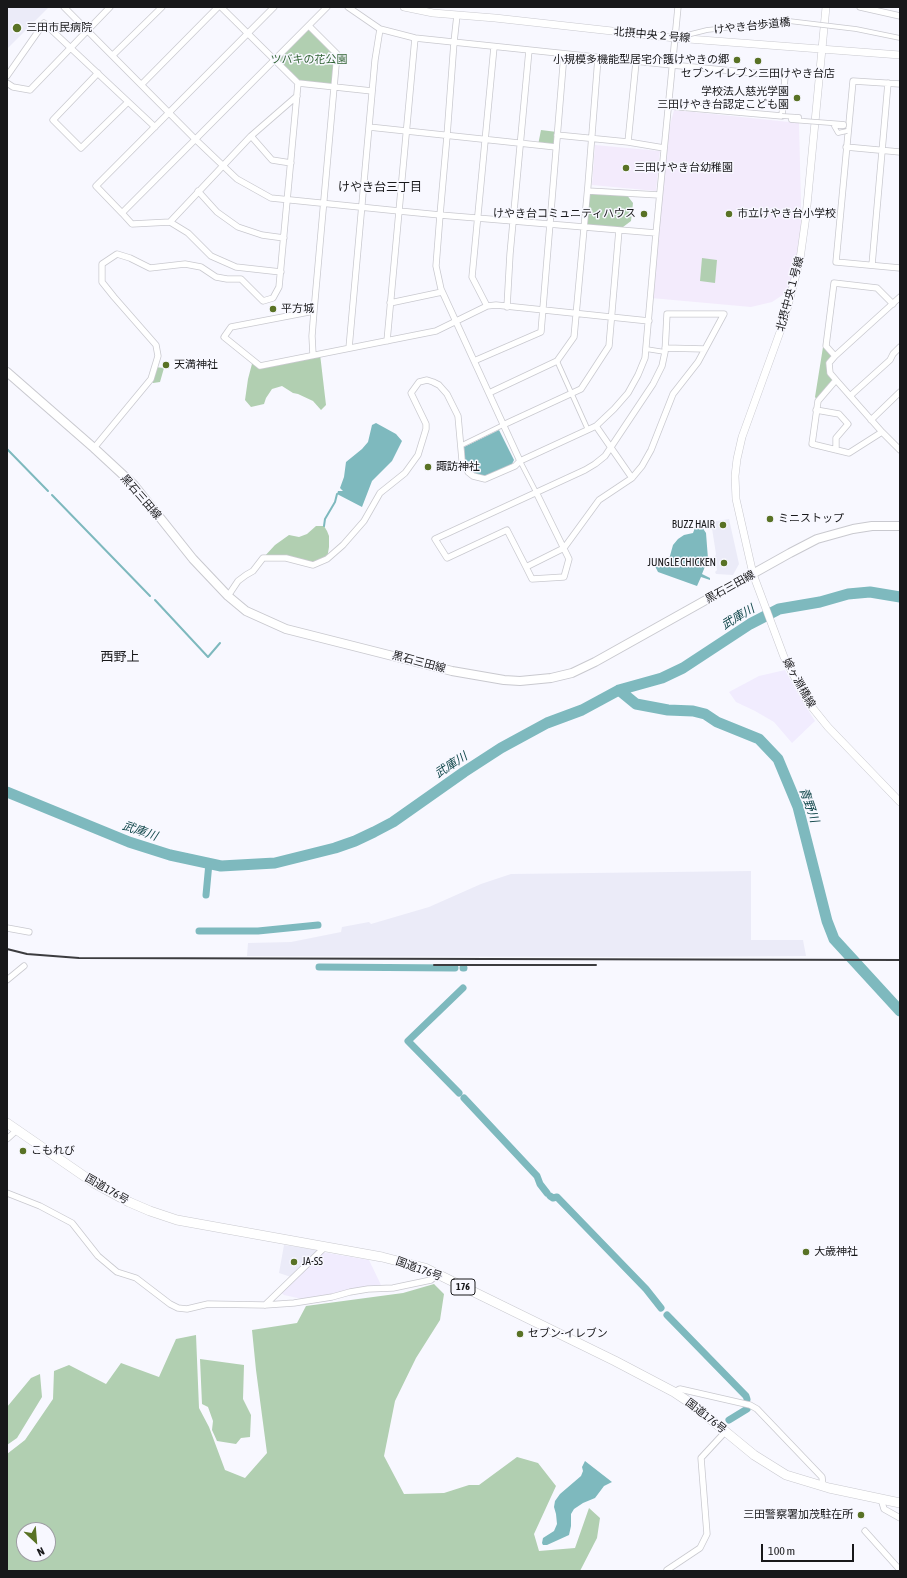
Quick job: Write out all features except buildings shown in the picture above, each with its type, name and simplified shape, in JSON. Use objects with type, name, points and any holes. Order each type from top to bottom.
[{"type":"highway","name":"国道176号","points":[[7,1123],[94,1184],[150,1211],[177,1220],[325,1246],[404,1262],[438,1274],[615,1361],[674,1392],[726,1430],[754,1455],[786,1474],[823,1486],[900,1503]]},
{"type":"main road","name":"黒石三田線","points":[[7,372],[134,485],[193,559],[228,596],[246,611],[286,629],[452,671],[504,680],[520,681],[550,678],[572,673],[595,662],[810,543],[834,533],[872,526],[900,526]]},
{"type":"street","points":[[64,7],[195,139],[237,179],[271,198],[362,208],[656,233]]},
{"type":"street","points":[[7,83],[13,87],[30,90],[110,7]]},
{"type":"street","points":[[113,55],[162,7]]},
{"type":"street","points":[[142,84],[219,7],[298,83],[372,91]]},
{"type":"street","points":[[274,7],[96,186],[132,224],[170,222],[188,233],[211,256],[236,267],[281,272]]},
{"type":"street","points":[[122,213],[327,7]]},
{"type":"street","points":[[348,7],[380,29],[415,38],[636,62],[785,76],[782,116]]},
{"type":"street","name":"北摂中央２号線","points":[[404,7],[433,13],[495,18],[675,38],[900,55]]},
{"type":"street","points":[[228,596],[238,581],[253,571],[263,558],[286,558],[313,565],[326,559],[343,545],[364,521],[380,493],[406,474],[418,455],[426,429],[426,424],[411,393],[419,382],[427,380],[433,382],[439,385],[447,394],[458,416],[462,445],[462,460],[465,467],[468,472],[478,478],[485,479],[514,466],[520,460],[596,426],[628,394],[643,364],[646,349],[659,195],[678,7]]},
{"type":"street","name":"北摂中央１号線","points":[[756,583],[736,499],[735,476],[737,459],[742,437],[784,321],[800,259],[806,216],[826,7]]},
{"type":"street","points":[[860,7],[900,16]]},
{"type":"street","points":[[893,15],[894,7]]},
{"type":"street","points":[[457,15],[436,266],[442,292],[520,460],[536,492],[564,548],[569,559],[564,577],[532,579],[507,530],[447,558],[435,539],[536,492],[595,464],[605,456],[654,384],[662,366],[665,350],[667,314],[724,314],[689,375],[673,394],[642,466],[632,478],[599,500],[564,548],[526,567]]},
{"type":"street","name":"けやき台歩道橋","points":[[675,38],[720,28],[789,21],[856,29],[900,38]]},
{"type":"street","points":[[7,76],[44,23],[155,127]]},
{"type":"street","points":[[309,26],[337,54],[314,311],[312,355]]},
{"type":"street","points":[[349,348],[374,60],[380,29]]},
{"type":"street","points":[[386,341],[415,38]]},
{"type":"street","points":[[487,306],[472,277],[494,47]]},
{"type":"street","points":[[507,306],[513,221],[529,50]]},
{"type":"street","points":[[474,361],[541,332],[564,54]]},
{"type":"street","points":[[489,393],[557,361],[574,337],[588,191],[598,58]]},
{"type":"street","points":[[628,142],[636,62]]},
{"type":"street","points":[[98,73],[53,120],[81,148],[128,102]]},
{"type":"street","points":[[900,84],[853,81],[847,131],[836,262],[900,268]]},
{"type":"street","points":[[94,448],[151,379],[158,356],[156,345],[102,282],[102,264],[117,254],[130,258],[150,268],[185,264],[201,267],[216,277],[227,280],[241,279],[263,301],[273,298],[280,287],[298,83]]},
{"type":"street","points":[[872,265],[888,83]]},
{"type":"street","points":[[170,222],[251,136],[297,96]]},
{"type":"street","points":[[668,106],[799,117],[799,119],[791,118],[791,120],[844,124],[844,126],[834,126],[838,133],[847,131]]},
{"type":"street","points":[[369,127],[556,147]]},
{"type":"street","points":[[557,135],[628,142],[664,148]]},
{"type":"street","points":[[251,136],[272,160],[291,163]]},
{"type":"street","points":[[846,147],[900,152]]},
{"type":"street","points":[[198,191],[217,212],[238,227],[262,235],[284,238]]},
{"type":"street","points":[[588,191],[659,195]]},
{"type":"street","points":[[462,445],[503,424],[581,389],[609,346],[619,230]]},
{"type":"street","points":[[835,356],[826,346],[834,283],[877,288],[893,304]]},
{"type":"street","points":[[390,303],[442,292]]},
{"type":"street","points":[[900,297],[829,363],[830,373],[871,420],[900,450]]},
{"type":"street","points":[[314,311],[231,327],[224,337],[260,366],[436,331],[487,306],[507,306],[649,321]]},
{"type":"street","points":[[850,396],[890,360],[893,354],[900,347]]},
{"type":"street","points":[[646,349],[705,349]]},
{"type":"street","points":[[557,361],[588,430]]},
{"type":"street","points":[[836,380],[818,401],[812,444],[849,453],[882,432]]},
{"type":"street","points":[[871,420],[900,392]]},
{"type":"street","points":[[816,410],[839,414],[848,424],[836,438],[836,450]]},
{"type":"street","points":[[596,426],[632,478]]},
{"type":"street","points":[[895,445],[900,441]]},
{"type":"street","name":"嫁ヶ淵橋線","points":[[756,583],[784,657],[807,702],[828,727],[900,802]]},
{"type":"street","points":[[7,928],[30,932]]},
{"type":"street","points":[[7,980],[24,966]]},
{"type":"street","points":[[7,1139],[17,1130]]},
{"type":"street","points":[[7,1193],[40,1206],[72,1223],[98,1256],[117,1272],[136,1278],[170,1304],[178,1308],[208,1304],[265,1305],[332,1297],[350,1292],[368,1289],[393,1288],[431,1280],[438,1274]]},
{"type":"street","points":[[265,1305],[325,1246]]},
{"type":"street","points":[[674,1392],[680,1389],[750,1405],[757,1409],[822,1477],[823,1486]]},
{"type":"street","points":[[667,1570],[700,1548],[707,1534],[702,1458],[726,1430]]},
{"type":"street","points":[[881,1499],[884,1509],[900,1518]]},
{"type":"street","points":[[865,1531],[900,1570]]},
{"type":"shaded area","name":"三田市民病院","points":[[7,7],[49,7],[7,49]]},
{"type":"shaded area","name":"市立けやき台小学校","points":[[674,110],[799,123],[802,246],[793,288],[772,302],[751,307],[651,298],[664,148]]},
{"type":"shaded area","name":"三田けやき台幼稚園","points":[[595,145],[660,151],[656,191],[592,185]]},
{"type":"shaded area","points":[[729,519],[739,564],[733,575],[716,574],[716,554],[711,522]]},
{"type":"shaded area","points":[[785,670],[815,721],[792,743],[774,722],[736,702],[729,692],[759,676]]},
{"type":"shaded area","points":[[751,871],[751,940],[803,940],[806,956],[247,956],[248,943],[291,942],[341,932],[342,927],[369,922],[371,924],[429,907],[481,884],[511,874]]},
{"type":"shaded area","name":"JA-SS","points":[[284,1245],[319,1250],[291,1277],[279,1273]]},
{"type":"shaded area","points":[[322,1252],[369,1260],[381,1285],[335,1295],[302,1299],[284,1295],[280,1292]]},
{"type":"green space","name":"ツバキの花公園","points":[[309,26],[337,54],[333,87],[298,83],[275,60]]},
{"type":"green space","points":[[541,130],[557,132],[557,143],[552,146],[538,145]]},
{"type":"green space","points":[[588,191],[626,194],[633,203],[631,221],[619,230],[584,227]]},
{"type":"green space","points":[[702,258],[717,260],[715,283],[700,281]]},
{"type":"green space","points":[[823,347],[825,347],[832,355],[828,362],[834,380],[817,400],[815,397]]},
{"type":"green space","points":[[320,354],[326,405],[321,410],[313,401],[293,393],[282,386],[272,389],[264,404],[251,407],[245,400],[253,360],[260,366]]},
{"type":"green space","points":[[155,367],[164,368],[160,382],[153,383],[151,379]]},
{"type":"green space","points":[[316,526],[324,526],[329,536],[327,559],[313,565],[286,558],[263,558],[275,545],[289,535],[299,537],[307,534]]},
{"type":"green space","points":[[434,1284],[444,1294],[440,1320],[416,1358],[395,1401],[384,1456],[404,1494],[444,1493],[469,1485],[479,1485],[517,1457],[538,1463],[556,1486],[534,1534],[539,1551],[575,1548],[589,1508],[600,1518],[597,1538],[580,1571],[7,1571],[7,1454],[25,1440],[53,1399],[54,1371],[69,1365],[106,1384],[121,1363],[159,1377],[176,1339],[196,1335],[199,1408],[209,1427],[225,1470],[245,1478],[267,1453],[252,1330],[297,1323],[306,1306],[403,1293]]},
{"type":"green space","points":[[200,1359],[244,1365],[243,1399],[251,1415],[250,1437],[241,1438],[236,1444],[217,1441],[212,1430],[213,1421],[208,1407],[202,1404]]},
{"type":"green space","points":[[40,1374],[42,1397],[17,1438],[7,1445],[7,1407],[31,1378]]},
{"type":"water","points":[[376,423],[396,434],[402,441],[392,461],[372,481],[362,507],[337,494],[338,491],[343,491],[340,488],[344,477],[346,462],[368,442],[372,425]]},
{"type":"water","points":[[499,430],[514,460],[512,464],[487,476],[478,475],[471,471],[465,461],[464,447]]},
{"type":"water","points":[[700,524],[706,533],[708,559],[702,574],[710,578],[710,580],[701,577],[697,586],[658,572],[655,566],[658,564],[668,563],[673,545],[678,539],[684,535],[693,533],[696,525]]},
{"type":"water","points":[[585,1461],[612,1482],[604,1486],[595,1498],[574,1509],[571,1514],[569,1535],[547,1545],[543,1545],[543,1538],[554,1531],[557,1524],[554,1507],[555,1501],[560,1494],[581,1476],[583,1471],[582,1467]]},
{"type":"waterway","points":[[7,449],[48,491]]},
{"type":"waterway","points":[[324,526],[325,519],[335,502],[337,494]]},
{"type":"waterway","points":[[52,495],[150,596]]},
{"type":"waterway","name":"武庫川","points":[[7,792],[129,842],[170,855],[221,866],[275,863],[335,848],[374,832],[393,822],[501,748],[547,723],[582,710],[619,690],[662,678],[683,668],[750,624],[779,609],[820,602],[848,594],[870,592],[900,597]]},
{"type":"waterway","points":[[155,600],[208,657],[220,643]]},
{"type":"waterway","name":"青野川","points":[[619,690],[636,704],[668,710],[693,711],[705,714],[717,722],[759,739],[778,759],[798,807],[827,921],[834,939],[900,1011]]},
{"type":"waterway","points":[[206,895],[209,863]]},
{"type":"waterway","points":[[199,931],[258,931],[318,925]]},
{"type":"waterway","points":[[319,967],[455,968]]},
{"type":"waterway","points":[[459,1093],[408,1041],[463,988]]},
{"type":"waterway","points":[[464,1098],[537,1176],[540,1184],[547,1193]]},
{"type":"waterway","points":[[550,1196],[553,1198],[557,1197],[646,1289],[661,1308]]},
{"type":"waterway","points":[[667,1315],[746,1396],[747,1399]]},
{"type":"waterway","points":[[729,1420],[747,1409]]},
{"type":"railway","points":[[7,949],[27,954],[79,958],[900,960]]},
{"type":"railway","points":[[434,965],[596,965]]},
{"type":"place","name":"三田市民病院","points":[[17,28]]},
{"type":"place","name":"小規模多機能型居宅介護けやきの郷","points":[[737,60]]},
{"type":"place","name":"セブンイレブン三田けやき台店","points":[[758,61]]},
{"type":"place","name":"学校法人慈光学園 三田けやき台認定こども園","points":[[797,98]]},
{"type":"place","name":"三田けやき台幼稚園","points":[[626,168]]},
{"type":"place","name":"けやき台コミュニティハウス","points":[[644,214]]},
{"type":"place","name":"市立けやき台小学校","points":[[729,214]]},
{"type":"place","name":"平方城","points":[[273,309]]},
{"type":"place","name":"天満神社","points":[[166,365]]},
{"type":"place","name":"諏訪神社","points":[[428,467]]},
{"type":"place","name":"ミニストップ","points":[[770,519]]},
{"type":"place","name":"BUZZ HAIR","points":[[723,525]]},
{"type":"place","name":"JUNGLE CHICKEN","points":[[724,563]]},
{"type":"place","name":"こもれび","points":[[23,1151]]},
{"type":"place","name":"大歳神社","points":[[806,1252]]},
{"type":"place","name":"JA-SS","points":[[294,1262]]},
{"type":"place","name":"セブン-イレブン","points":[[520,1334]]},
{"type":"place","name":"三田警察署加茂駐在所","points":[[861,1515]]},
{"type":"district","name":"けやき台三丁目","points":[[380,187]]},
{"type":"district","name":"西野上","points":[[120,657]]}]
